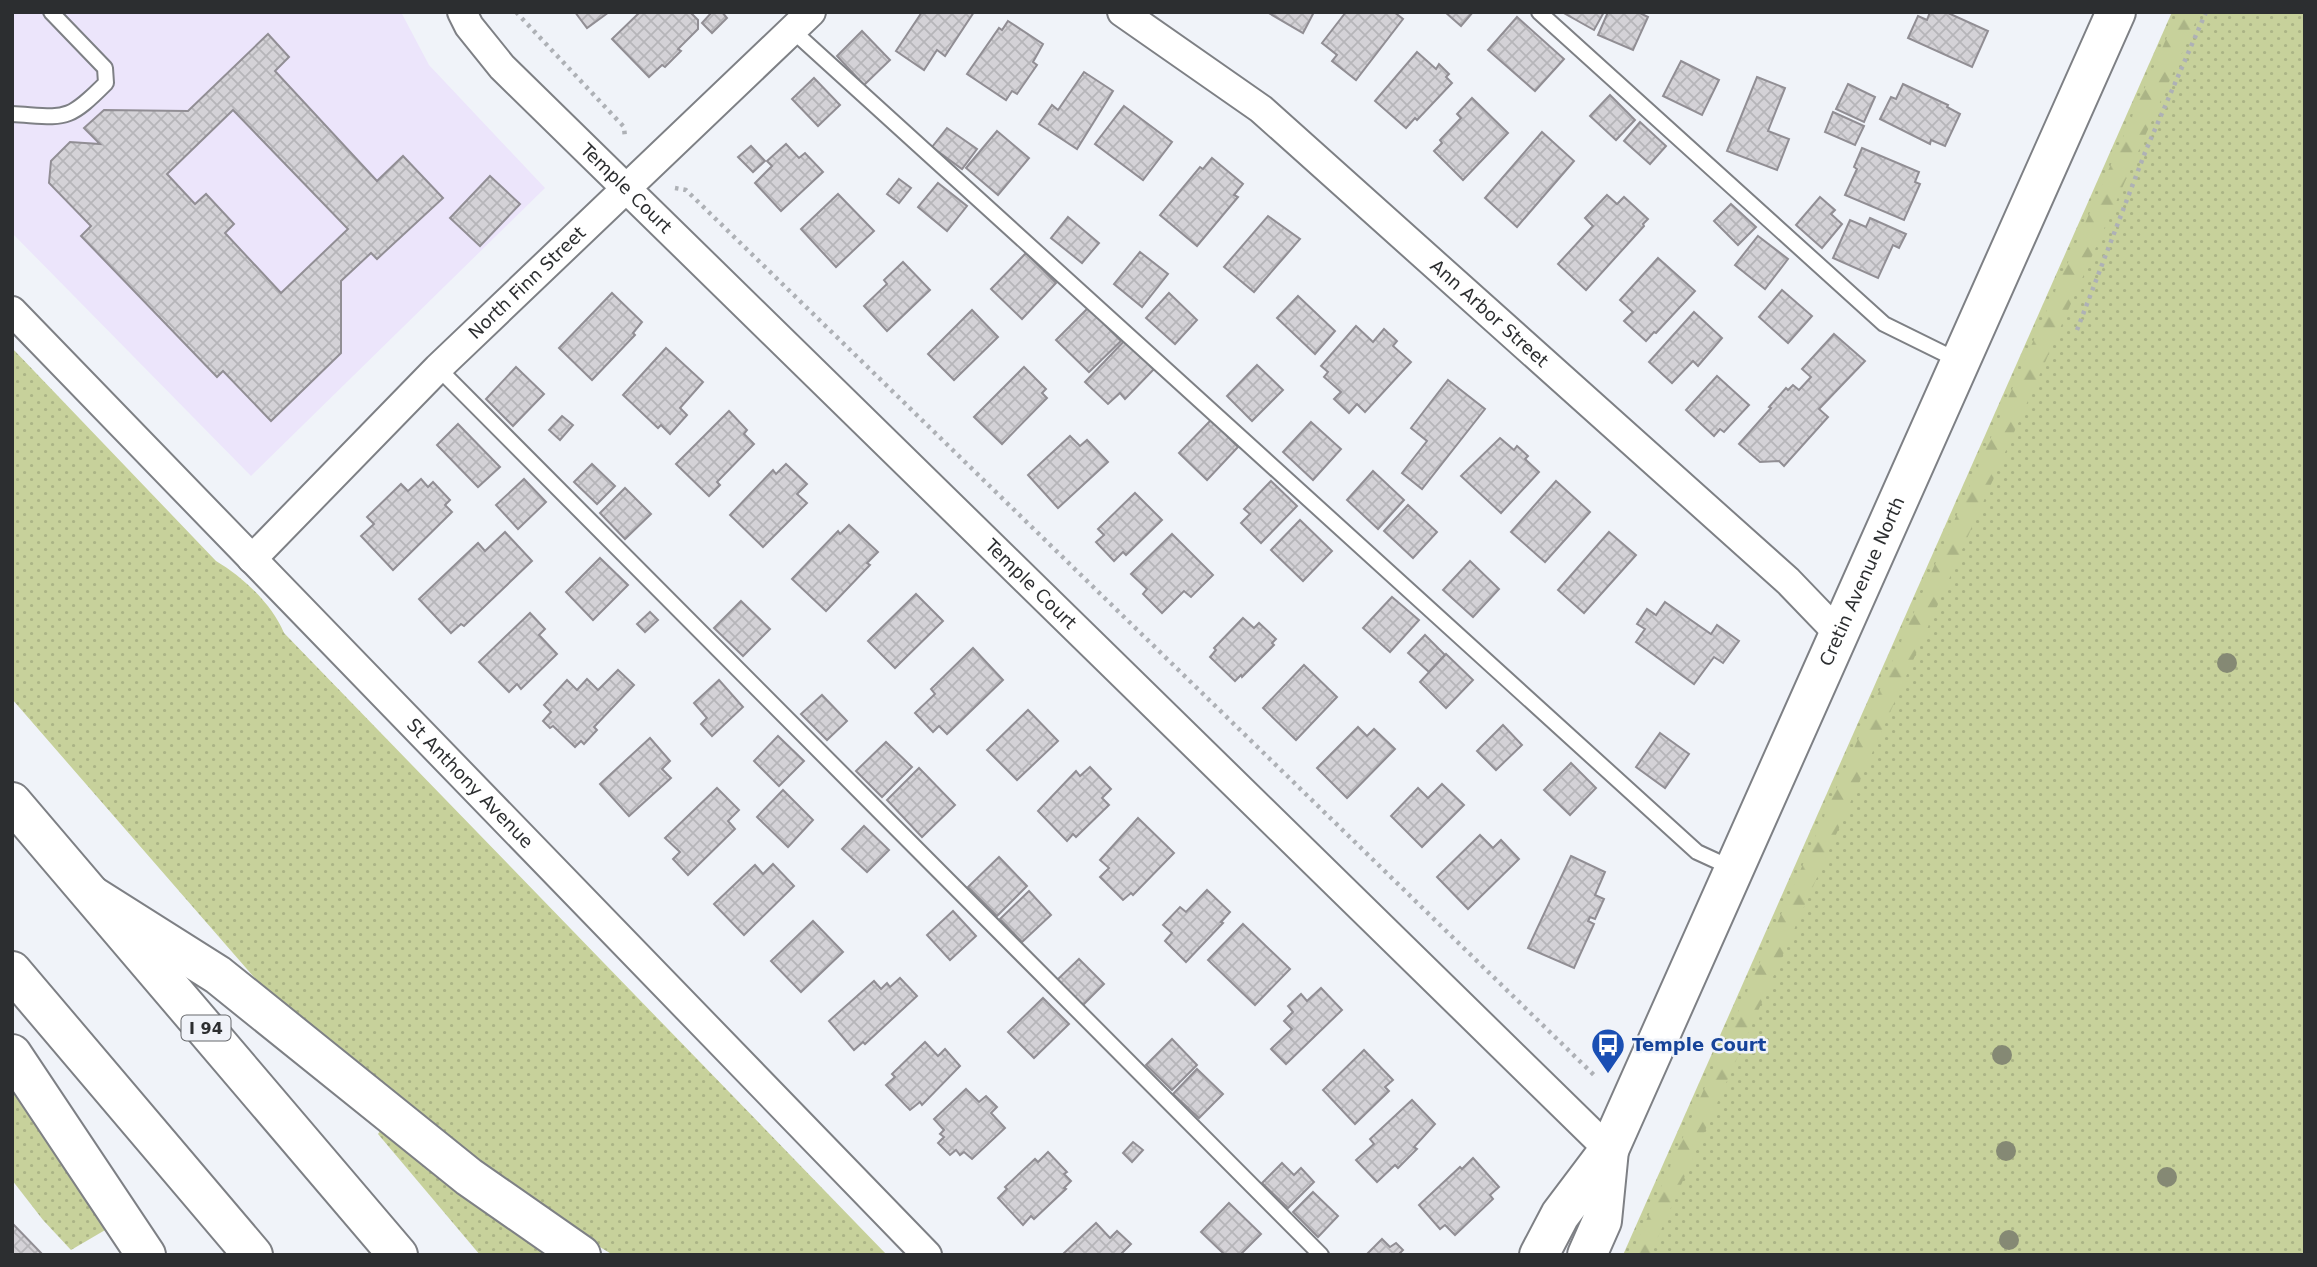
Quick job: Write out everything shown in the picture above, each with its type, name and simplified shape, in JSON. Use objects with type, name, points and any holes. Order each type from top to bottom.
[{"type":"main road","name":"Cretin Avenue North","points":[[1539,1255],[1560,1215],[1609,1150],[2116,12]]},
{"type":"main road","name":"I 94","points":[[12,802],[398,1255]]},
{"type":"main road","points":[[93,896],[218,975],[469,1177],[581,1255]]},
{"type":"main road","points":[[12,971],[253,1255]]},
{"type":"main road","points":[[12,1054],[146,1255]]},
{"type":"main road","name":"Cretin Avenue North","points":[[1587,1255],[1602,1221],[1609,1150]]},
{"type":"street","name":"Temple Court","points":[[462,12],[469,26],[502,67],[1609,1150]]},
{"type":"street","name":"Ann Arbor Street","points":[[1122,12],[1261,108],[1788,581],[1840,635]]},
{"type":"street","name":"North Finn Street","points":[[251,559],[438,368],[802,21]]},
{"type":"street","name":"St Anthony Avenue","points":[[12,312],[927,1255]]},
{"type":"lane","points":[[12,114],[64,117],[80,109],[106,83],[105,68],[51,12]]},
{"type":"lane","points":[[1539,12],[1884,324],[1959,361]]},
{"type":"lane","points":[[802,21],[1697,852],[1735,870]]},
{"type":"lane","points":[[438,368],[1321,1255]]},
{"type":"path","points":[[516,12],[624,127],[625,138]]},
{"type":"path","points":[[2077,330],[2146,150],[2206,12]]},
{"type":"path","points":[[671,187],[686,190],[1596,1077]]},
{"type":"shaded area","points":[[12,12],[401,12],[429,65],[545,188],[251,476],[12,233]]},
{"type":"green space","points":[[2172,12],[2305,12],[2305,1255],[1623,1255]]},
{"type":"green space","points":[[2178,12],[2200,12],[1650,1255],[1631,1255]]},
{"type":"green space","points":[[12,348],[216,561],[256,592],[284,633],[887,1255],[613,1255],[530,1204],[304,1027],[259,983],[12,699]]},
{"type":"green space","points":[[12,1075],[112,1226],[71,1250],[12,1180]]},
{"type":"green space","points":[[383,1127],[551,1255],[480,1255],[378,1134]]},
{"type":"building","points":[[575,12],[609,12],[587,28]]},
{"type":"building","points":[[640,12],[690,12],[698,20],[698,29],[678,49],[681,51],[665,67],[662,65],[649,77],[612,39]]},
{"type":"building","points":[[712,12],[722,12],[727,18],[712,33],[702,23]]},
{"type":"building","points":[[922,12],[974,12],[945,56],[937,50],[924,70],[896,51]]},
{"type":"building","points":[[1267,12],[1314,12],[1303,33]]},
{"type":"building","points":[[1346,12],[1394,12],[1403,19],[1356,80],[1332,61],[1337,55],[1322,43]]},
{"type":"building","points":[[1445,12],[1473,12],[1461,26]]},
{"type":"building","points":[[1562,12],[1604,12],[1594,30]]},
{"type":"building","points":[[1608,12],[1638,12],[1648,17],[1633,50],[1598,35]]},
{"type":"building","points":[[1930,12],[1946,12],[1988,31],[1972,67],[1908,38],[1918,16],[1927,20]]},
{"type":"building","points":[[1517,17],[1564,59],[1535,91],[1488,50]]},
{"type":"building","points":[[1008,21],[1043,44],[1033,62],[1037,65],[1017,94],[1012,91],[1006,100],[967,74],[999,28],[1002,30]]},
{"type":"building","points":[[862,31],[890,60],[864,85],[837,56]]},
{"type":"building","points":[[268,34],[289,57],[275,71],[377,181],[403,156],[443,198],[377,259],[371,253],[341,281],[341,353],[271,421],[223,371],[217,377],[81,236],[91,226],[49,183],[51,161],[70,142],[100,144],[84,128],[104,110],[188,111]],"holes":[[[233,110],[348,229],[281,293],[225,233],[234,224],[206,194],[195,204],[167,174]]]},
{"type":"building","points":[[1417,52],[1436,69],[1439,64],[1449,74],[1446,77],[1452,83],[1406,128],[1375,101]]},
{"type":"building","points":[[1681,61],[1719,80],[1702,115],[1663,96]]},
{"type":"building","points":[[1084,72],[1113,91],[1077,149],[1039,124],[1052,105],[1058,110]]},
{"type":"building","points":[[1757,77],[1785,88],[1768,131],[1789,139],[1777,170],[1727,151]]},
{"type":"building","points":[[814,78],[840,105],[818,126],[792,99]]},
{"type":"building","points":[[1848,84],[1875,97],[1864,122],[1836,109]]},
{"type":"building","points":[[1903,84],[1948,105],[1947,107],[1960,114],[1945,146],[1931,140],[1930,144],[1880,119],[1891,97],[1896,99]]},
{"type":"building","points":[[1610,95],[1635,120],[1616,140],[1590,116]]},
{"type":"building","points":[[1472,98],[1508,133],[1463,180],[1434,151],[1442,143],[1440,140],[1461,118],[1457,114]]},
{"type":"building","points":[[1124,106],[1172,142],[1143,180],[1095,144]]},
{"type":"building","points":[[1833,112],[1864,126],[1855,145],[1825,132]]},
{"type":"building","points":[[1640,122],[1666,146],[1650,164],[1624,141]]},
{"type":"building","points":[[947,128],[977,149],[962,169],[932,147]]},
{"type":"building","points":[[997,131],[1029,158],[998,195],[966,168]]},
{"type":"building","points":[[1542,132],[1574,161],[1517,227],[1485,198]]},
{"type":"building","points":[[786,144],[799,158],[805,153],[823,172],[781,211],[755,183],[772,166],[767,161]]},
{"type":"building","points":[[751,146],[765,161],[753,172],[738,157]]},
{"type":"building","points":[[1862,148],[1919,172],[1915,182],[1920,184],[1904,220],[1845,195],[1857,169],[1854,167]]},
{"type":"building","points":[[1212,158],[1243,184],[1234,195],[1238,197],[1197,246],[1160,215],[1200,167],[1203,169]]},
{"type":"building","points":[[490,176],[520,204],[480,246],[450,218]]},
{"type":"building","points":[[899,179],[911,188],[899,203],[887,194]]},
{"type":"building","points":[[938,183],[967,206],[947,231],[918,207]]},
{"type":"building","points":[[838,194],[874,231],[836,267],[801,229]]},
{"type":"building","points":[[1607,195],[1617,204],[1624,197],[1648,219],[1586,290],[1558,264],[1593,226],[1585,218]]},
{"type":"building","points":[[1820,197],[1835,210],[1831,214],[1842,224],[1822,248],[1796,225]]},
{"type":"building","points":[[1731,204],[1756,227],[1738,245],[1714,221]]},
{"type":"building","points":[[1268,216],[1300,239],[1254,292],[1224,267]]},
{"type":"building","points":[[1068,217],[1099,243],[1082,263],[1051,238]]},
{"type":"building","points":[[1870,218],[1906,234],[1899,248],[1893,245],[1878,278],[1833,258],[1850,220],[1866,227]]},
{"type":"building","points":[[1758,236],[1788,259],[1765,289],[1735,265]]},
{"type":"building","points":[[1140,252],[1168,274],[1142,307],[1114,284]]},
{"type":"building","points":[[1026,253],[1056,283],[1022,319],[991,289]]},
{"type":"building","points":[[1658,258],[1695,291],[1646,341],[1624,321],[1633,312],[1620,300]]},
{"type":"building","points":[[903,262],[930,290],[887,331],[864,306],[887,284],[884,280]]},
{"type":"building","points":[[1782,290],[1812,316],[1788,343],[1759,317]]},
{"type":"building","points":[[612,293],[642,322],[633,333],[635,335],[592,380],[559,348]]},
{"type":"building","points":[[1169,293],[1197,320],[1175,344],[1146,318]]},
{"type":"building","points":[[1298,296],[1335,331],[1315,354],[1277,318]]},
{"type":"building","points":[[1088,308],[1121,341],[1089,372],[1056,340]]},
{"type":"building","points":[[972,310],[998,337],[954,380],[928,354]]},
{"type":"building","points":[[1694,312],[1722,338],[1698,366],[1693,361],[1672,383],[1649,362]]},
{"type":"building","points":[[1356,326],[1373,342],[1384,329],[1397,341],[1393,346],[1411,362],[1365,412],[1357,404],[1349,413],[1334,399],[1341,392],[1324,377],[1328,372],[1321,366]]},
{"type":"building","points":[[1834,334],[1865,361],[1819,409],[1828,417],[1784,466],[1779,461],[1760,462],[1739,444],[1786,388],[1788,390],[1793,385],[1799,390],[1811,377],[1802,369]]},
{"type":"building","points":[[1126,339],[1155,368],[1125,399],[1120,393],[1108,404],[1085,382]]},
{"type":"building","points":[[666,348],[703,382],[680,408],[687,415],[670,434],[661,425],[658,428],[623,395]]},
{"type":"building","points":[[1257,365],[1283,390],[1252,421],[1227,396]]},
{"type":"building","points":[[516,367],[544,394],[513,426],[486,399]]},
{"type":"building","points":[[1024,367],[1046,389],[1042,393],[1047,398],[1002,444],[974,417]]},
{"type":"building","points":[[1717,376],[1749,405],[1724,432],[1720,429],[1714,436],[1686,410]]},
{"type":"building","points":[[1448,380],[1485,409],[1422,489],[1402,473],[1427,441],[1411,428]]},
{"type":"building","points":[[729,411],[747,430],[744,434],[754,444],[717,482],[720,485],[709,496],[676,464]]},
{"type":"building","points":[[562,416],[573,425],[560,440],[549,430]]},
{"type":"building","points":[[1211,420],[1238,447],[1207,480],[1179,453]]},
{"type":"building","points":[[1311,422],[1341,449],[1313,480],[1283,452]]},
{"type":"building","points":[[458,424],[500,467],[478,487],[437,445]]},
{"type":"building","points":[[1070,436],[1080,446],[1087,440],[1108,462],[1058,508],[1028,475]]},
{"type":"building","points":[[1500,438],[1514,450],[1517,446],[1528,456],[1525,459],[1539,472],[1501,513],[1461,476]]},
{"type":"building","points":[[592,464],[615,486],[597,504],[574,482]]},
{"type":"building","points":[[786,464],[807,484],[797,494],[807,503],[763,547],[730,515],[773,470],[776,474]]},
{"type":"building","points":[[1373,471],[1404,500],[1378,529],[1347,500]]},
{"type":"building","points":[[421,479],[428,487],[433,482],[450,500],[445,505],[452,512],[393,570],[361,536],[374,524],[367,517],[401,484],[408,491]]},
{"type":"building","points":[[524,479],[546,502],[518,529],[496,505]]},
{"type":"building","points":[[1271,481],[1297,506],[1261,543],[1241,523],[1250,514],[1244,509]]},
{"type":"building","points":[[1556,481],[1590,512],[1545,562],[1511,532]]},
{"type":"building","points":[[625,488],[651,514],[625,539],[600,513]]},
{"type":"building","points":[[1135,493],[1162,520],[1126,555],[1123,552],[1114,561],[1096,542],[1104,535],[1098,529]]},
{"type":"building","points":[[1408,505],[1437,532],[1413,558],[1384,531]]},
{"type":"building","points":[[1300,520],[1332,551],[1303,581],[1271,550]]},
{"type":"building","points":[[849,525],[878,552],[867,563],[870,565],[826,611],[792,579],[838,531],[840,534]]},
{"type":"building","points":[[505,532],[532,561],[464,626],[461,624],[451,633],[419,599],[478,543],[485,551]]},
{"type":"building","points":[[1609,532],[1636,555],[1584,613],[1558,590]]},
{"type":"building","points":[[1172,534],[1213,575],[1191,597],[1184,591],[1162,613],[1143,594],[1147,589],[1131,574]]},
{"type":"building","points":[[600,558],[628,585],[593,620],[566,592]]},
{"type":"building","points":[[1470,561],[1499,589],[1473,617],[1443,590]]},
{"type":"building","points":[[916,594],[943,621],[895,668],[868,641]]},
{"type":"building","points":[[1392,597],[1419,620],[1390,652],[1363,628]]},
{"type":"building","points":[[741,601],[770,629],[743,656],[714,628]]},
{"type":"building","points":[[1665,602],[1711,634],[1717,625],[1739,641],[1723,663],[1714,657],[1694,684],[1636,642],[1645,629],[1637,624],[1647,609],[1656,615]]},
{"type":"building","points":[[650,612],[658,620],[645,632],[637,624]]},
{"type":"building","points":[[530,613],[545,629],[539,635],[557,654],[521,689],[517,684],[509,692],[479,662]]},
{"type":"building","points":[[1243,618],[1254,628],[1259,623],[1276,639],[1272,643],[1274,645],[1235,681],[1210,657],[1216,650],[1214,648]]},
{"type":"building","points":[[1425,635],[1445,655],[1429,672],[1408,653]]},
{"type":"building","points":[[973,648],[1003,680],[947,734],[939,726],[933,732],[915,713],[935,694],[931,689]]},
{"type":"building","points":[[1446,654],[1473,680],[1446,708],[1420,682]]},
{"type":"building","points":[[1304,665],[1337,697],[1296,740],[1263,708]]},
{"type":"building","points":[[618,670],[634,685],[594,727],[597,730],[584,744],[581,741],[575,747],[553,726],[550,728],[543,721],[551,712],[544,705],[567,680],[577,690],[587,679],[598,690]]},
{"type":"building","points":[[719,680],[743,707],[712,736],[701,724],[707,718],[694,703]]},
{"type":"building","points":[[822,695],[847,721],[827,740],[801,714]]},
{"type":"building","points":[[1028,710],[1058,741],[1017,780],[987,750]]},
{"type":"building","points":[[1503,725],[1522,745],[1496,770],[1477,751]]},
{"type":"building","points":[[1358,727],[1367,736],[1374,729],[1395,749],[1347,798],[1317,768]]},
{"type":"building","points":[[1660,733],[1689,754],[1665,788],[1636,767]]},
{"type":"building","points":[[778,736],[804,761],[779,786],[754,761]]},
{"type":"building","points":[[650,738],[670,761],[662,769],[671,778],[629,816],[600,784]]},
{"type":"building","points":[[886,742],[912,767],[882,797],[856,771]]},
{"type":"building","points":[[1571,763],[1596,788],[1570,815],[1544,790]]},
{"type":"building","points":[[1090,767],[1111,789],[1102,798],[1109,805],[1076,837],[1073,834],[1067,841],[1038,811],[1076,771],[1080,776]]},
{"type":"building","points":[[919,768],[955,805],[922,837],[887,800]]},
{"type":"building","points":[[1442,784],[1464,805],[1422,847],[1391,816],[1418,788],[1428,798]]},
{"type":"building","points":[[717,788],[739,810],[728,821],[735,829],[688,875],[673,859],[680,852],[665,838]]},
{"type":"building","points":[[783,790],[813,820],[788,847],[757,817]]},
{"type":"building","points":[[1138,818],[1174,853],[1133,895],[1131,893],[1123,900],[1100,877],[1109,868],[1100,860]]},
{"type":"building","points":[[864,826],[889,850],[867,872],[842,849]]},
{"type":"building","points":[[1480,835],[1493,848],[1501,840],[1519,859],[1468,909],[1437,877]]},
{"type":"building","points":[[1571,856],[1605,872],[1595,895],[1604,899],[1595,919],[1590,917],[1588,921],[1594,924],[1574,968],[1528,948]]},
{"type":"building","points":[[999,857],[1027,886],[997,916],[968,887]]},
{"type":"building","points":[[773,864],[794,886],[744,935],[714,904],[755,865],[763,874]]},
{"type":"building","points":[[1207,890],[1230,912],[1186,962],[1165,941],[1172,933],[1163,925],[1180,907],[1186,912]]},
{"type":"building","points":[[1029,891],[1051,915],[1022,942],[1000,919]]},
{"type":"building","points":[[953,911],[976,936],[950,960],[927,935]]},
{"type":"building","points":[[813,921],[843,952],[801,992],[771,961]]},
{"type":"building","points":[[1243,924],[1290,969],[1255,1005],[1208,960]]},
{"type":"building","points":[[1079,959],[1104,984],[1082,1006],[1057,980]]},
{"type":"building","points":[[900,978],[917,996],[865,1044],[863,1042],[854,1050],[829,1021],[874,981],[881,989],[887,983],[890,987]]},
{"type":"building","points":[[1321,988],[1342,1010],[1286,1064],[1271,1049],[1292,1029],[1284,1021],[1293,1012],[1288,1006],[1301,994],[1307,1001]]},
{"type":"building","points":[[1043,998],[1069,1024],[1034,1058],[1008,1032]]},
{"type":"building","points":[[1172,1039],[1197,1065],[1172,1090],[1146,1065]]},
{"type":"building","points":[[925,1042],[938,1056],[945,1049],[960,1066],[922,1105],[920,1102],[910,1110],[886,1085],[895,1077],[892,1074]]},
{"type":"building","points":[[1364,1050],[1393,1080],[1385,1087],[1389,1091],[1355,1124],[1323,1090]]},
{"type":"building","points":[[1197,1069],[1223,1094],[1199,1118],[1173,1094]]},
{"type":"building","points":[[966,1089],[979,1102],[986,1096],[997,1107],[991,1113],[1005,1128],[972,1159],[964,1152],[960,1155],[956,1150],[950,1155],[938,1143],[944,1137],[940,1134],[944,1130],[934,1119]]},
{"type":"building","points":[[1412,1100],[1435,1124],[1414,1147],[1417,1149],[1398,1168],[1395,1165],[1377,1182],[1356,1160],[1374,1144],[1370,1139]]},
{"type":"building","points":[[1133,1142],[1143,1150],[1132,1162],[1123,1153]]},
{"type":"building","points":[[1048,1152],[1067,1172],[1064,1174],[1071,1181],[1034,1219],[1031,1216],[1023,1225],[998,1198],[1007,1189],[1005,1187],[1035,1159],[1038,1162]]},
{"type":"building","points":[[1473,1158],[1499,1187],[1490,1195],[1493,1199],[1455,1235],[1445,1225],[1440,1229],[1419,1205]]},
{"type":"building","points":[[1282,1163],[1294,1175],[1301,1168],[1314,1182],[1288,1208],[1262,1183]]},
{"type":"building","points":[[1313,1192],[1338,1216],[1318,1237],[1293,1212]]},
{"type":"building","points":[[1229,1203],[1261,1234],[1240,1255],[1225,1255],[1201,1232]]},
{"type":"building","points":[[12,1223],[43,1255],[12,1255]]},
{"type":"building","points":[[1096,1223],[1110,1238],[1117,1231],[1131,1244],[1120,1255],[1062,1255]]},
{"type":"building","points":[[1382,1239],[1390,1247],[1396,1243],[1403,1250],[1398,1255],[1366,1255]]},
{"type":"place","name":"Temple Court","points":[[1608,1075]]}]
